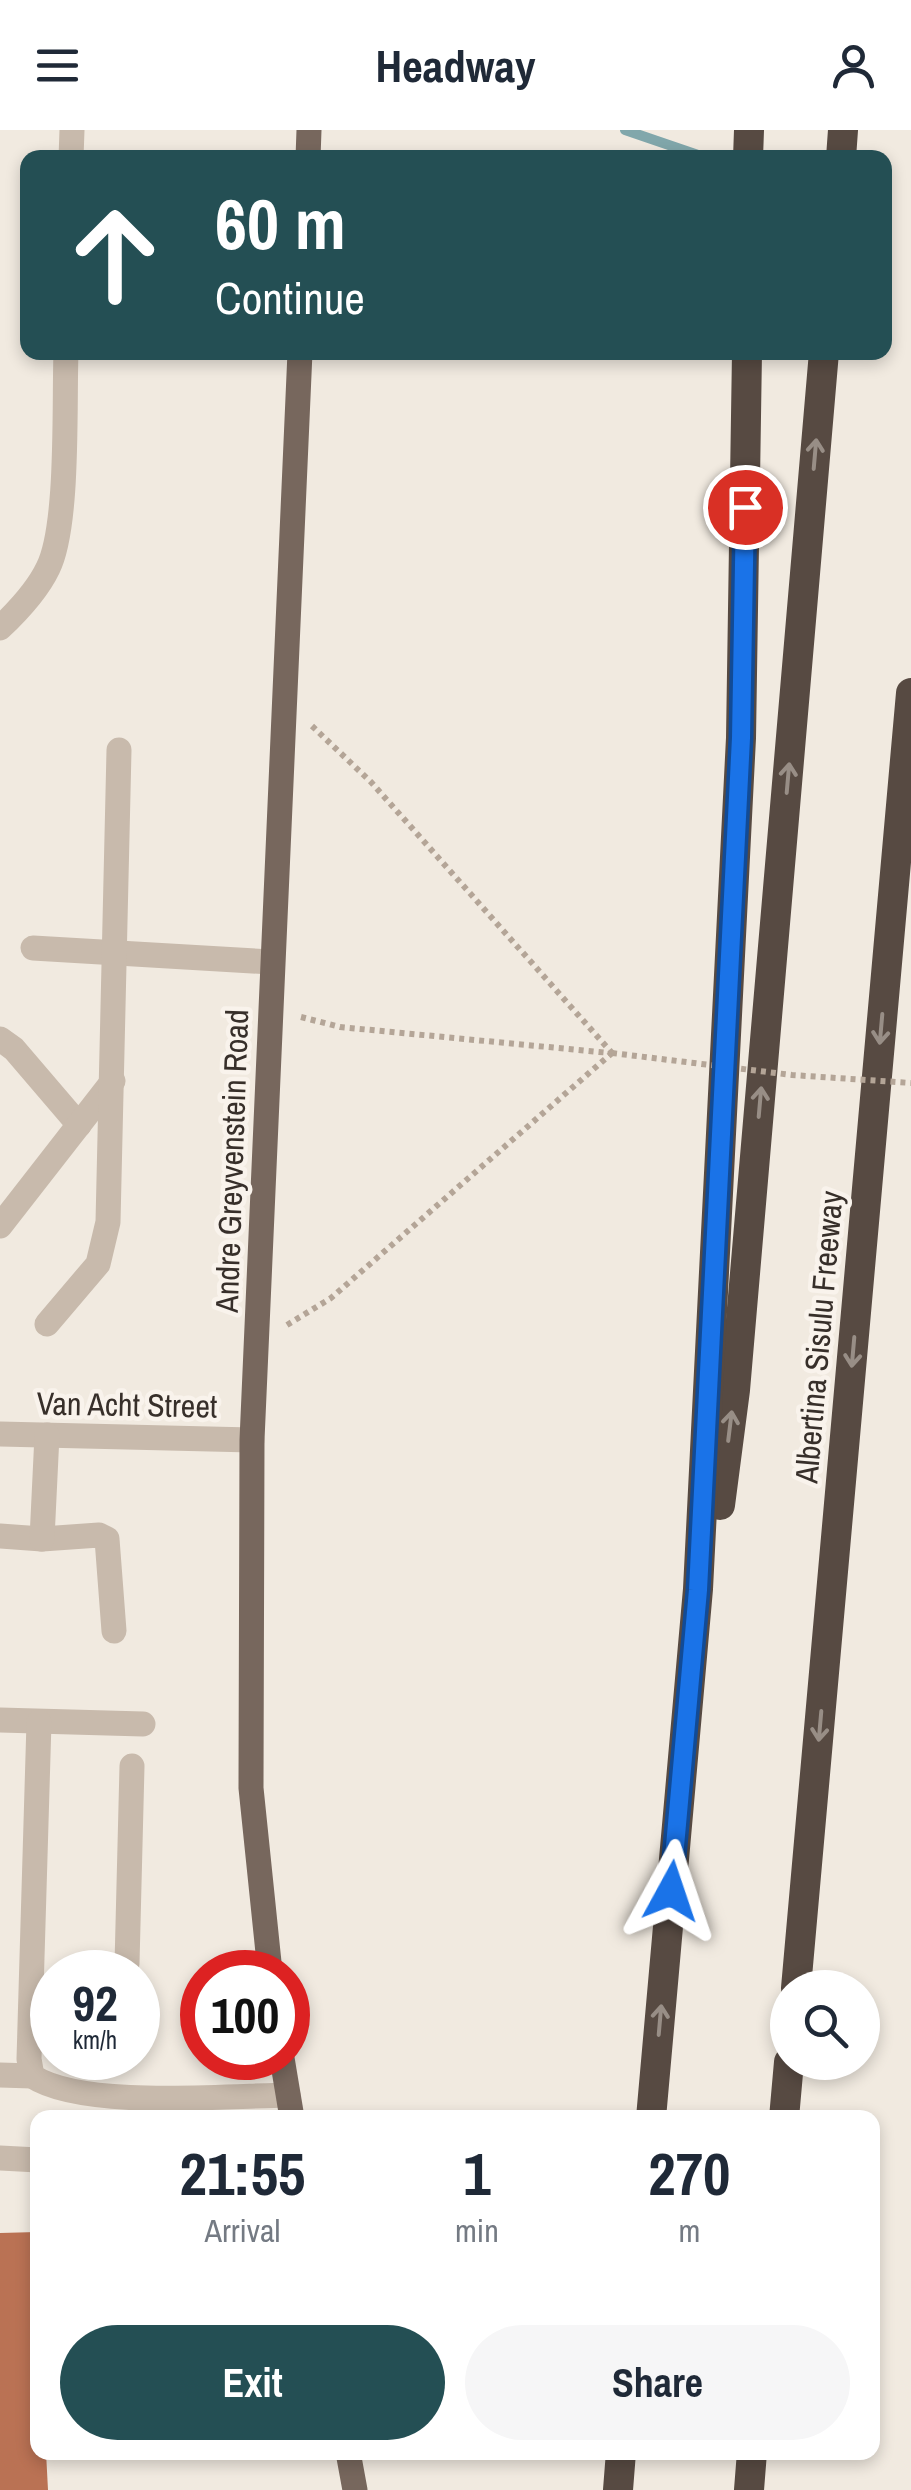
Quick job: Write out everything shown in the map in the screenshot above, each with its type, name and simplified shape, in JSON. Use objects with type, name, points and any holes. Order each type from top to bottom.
[{"type":"highway","points":[[652,2110],[698,1590],[741,738],[747,360]]},
{"type":"highway","points":[[698,1590],[718,1525],[735,1390],[823,360]]},
{"type":"highway","name":"Albertina Sisulu Freeway","points":[[798,1970],[911,692]]},
{"type":"highway","points":[[785,2110],[787,2080]]},
{"type":"highway","points":[[618,2490],[621,2460]]},
{"type":"highway","points":[[749,2490],[751,2460]]},
{"type":"main road","name":"Andre Greyvenstein Road","points":[[268,1950],[251,1788],[252,1440],[272,1009],[270,962],[300,360]]},
{"type":"main road","points":[[286,2080],[290,2106]]},
{"type":"main road","points":[[349,2460],[355,2490]]},
{"type":"street","points":[[0,628],[22,607],[50,566],[61,510],[66,360]]},
{"type":"street","points":[[47,1324],[98,1264],[108,1222],[119,750]]},
{"type":"street","points":[[33,948],[270,962]]},
{"type":"street","points":[[0,1039],[14,1049],[79,1125]]},
{"type":"street","points":[[0,1226],[113,1082]]},
{"type":"street","name":"Van Acht Street","points":[[0,1434],[252,1440]]},
{"type":"street","points":[[42,1538],[47,1435]]},
{"type":"street","points":[[0,1536],[99,1535],[107,1539],[114,1631]]},
{"type":"street","points":[[0,1720],[143,1724]]},
{"type":"street","points":[[32,1950],[39,1722]]},
{"type":"street","points":[[126,1950],[132,1766]]},
{"type":"street","points":[[0,2075],[30,2076]]},
{"type":"street","points":[[38,2080],[48,2087],[133,2097],[290,2106]]},
{"type":"street","points":[[0,2158],[30,2160]]},
{"type":"path","points":[[284,699],[371,782],[612,1053]]},
{"type":"path","points":[[272,1009],[340,1027],[911,1084]]},
{"type":"path","points":[[258,1342],[331,1298],[612,1053]]},
{"type":"building","points":[[30,2232],[30,2460],[46,2460],[48,2490],[0,2490],[0,2233]]},
{"type":"waterway","points":[[625,130],[683,150]]},
{"type":"route","points":[[671,1891],[698,1590],[741,738],[745,507]]}]
